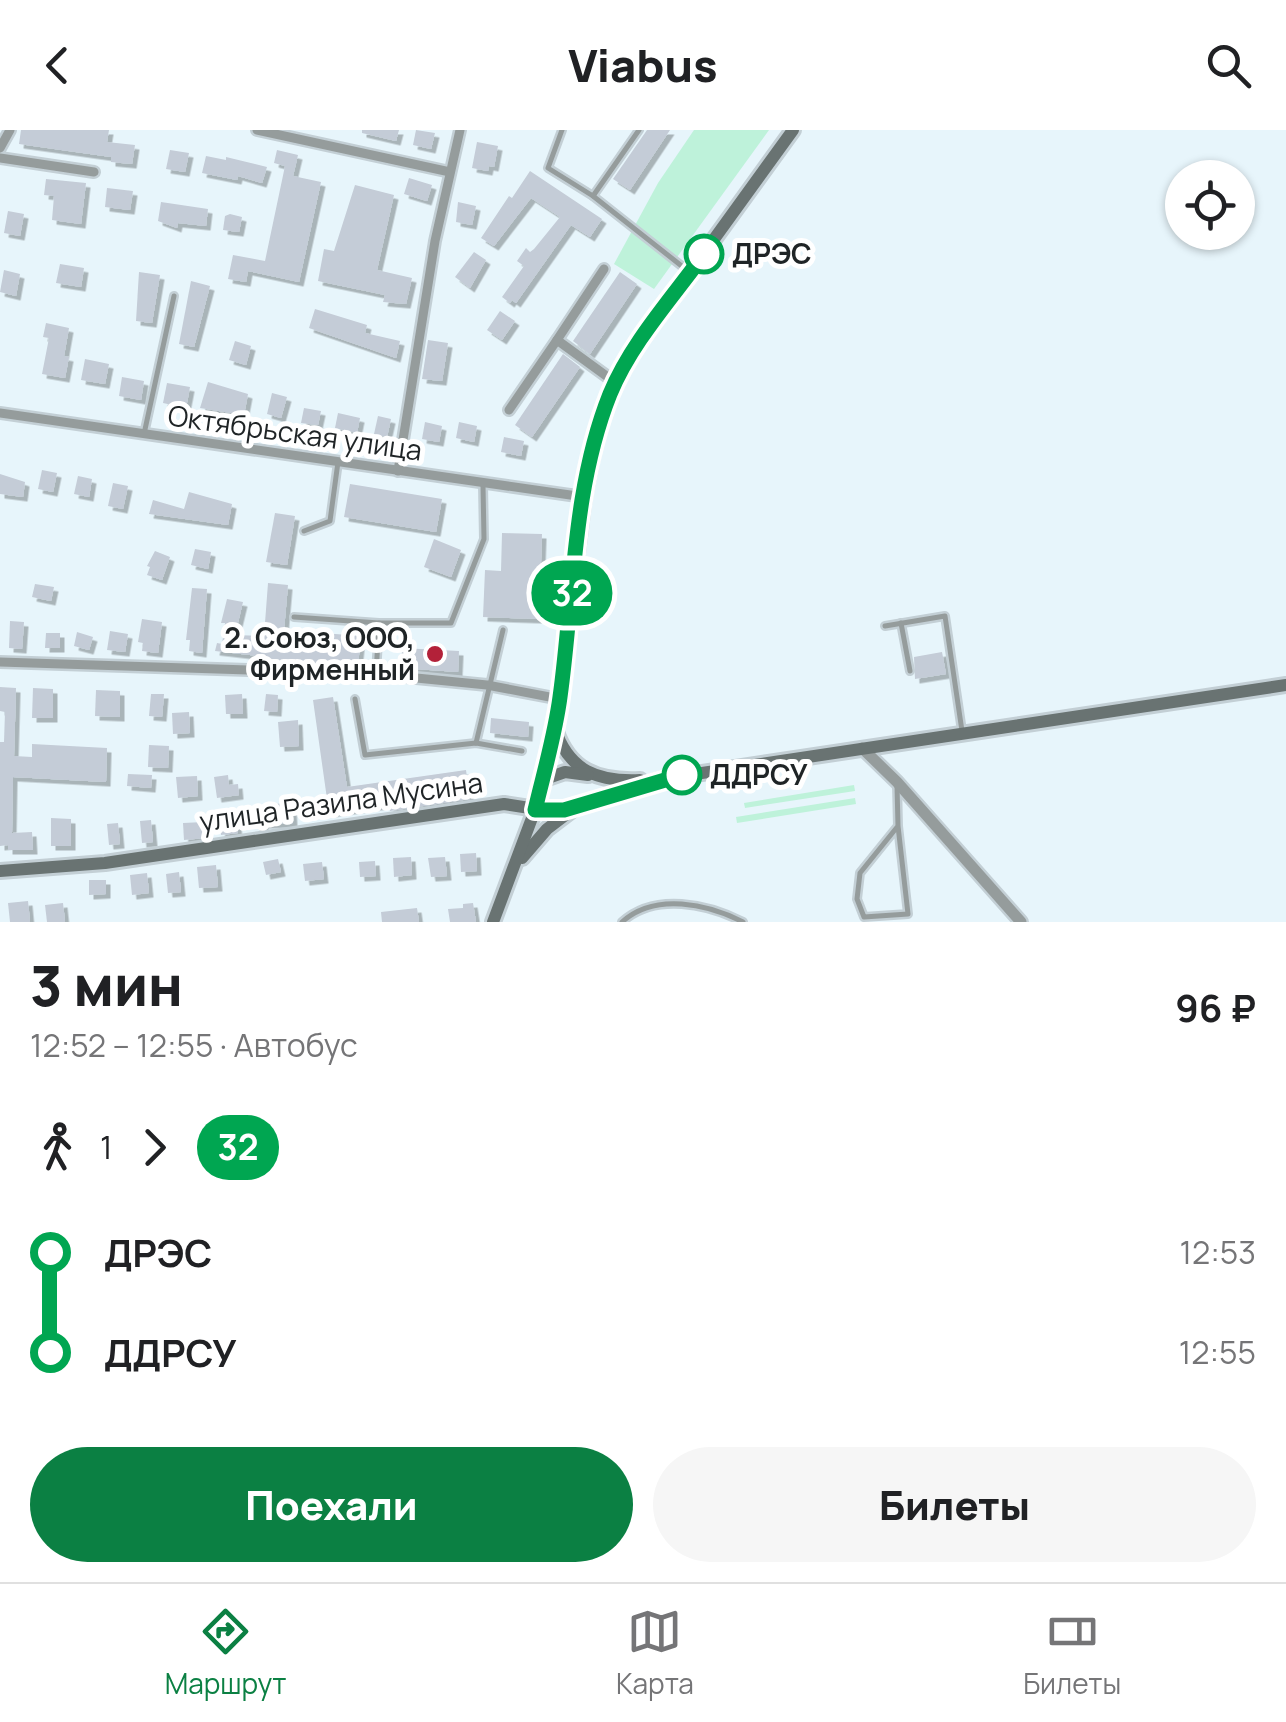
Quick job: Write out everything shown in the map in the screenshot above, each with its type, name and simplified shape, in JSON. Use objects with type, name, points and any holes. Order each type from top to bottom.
[{"type":"main road","points":[[493,922],[535,810],[554,729],[584,497],[596,437],[616,383],[636,347],[793,130]]},
{"type":"main road","name":"улица Разила Мусина","points":[[0,870],[105,863],[504,804],[549,812],[662,779],[1286,685]]},
{"type":"main road","points":[[554,729],[568,758],[590,776]]},
{"type":"main road","points":[[542,780],[566,772],[620,781],[662,779]]},
{"type":"main road","points":[[514,868],[547,829],[578,806]]},
{"type":"street","points":[[0,148],[10,130]]},
{"type":"street","points":[[257,130],[450,172]]},
{"type":"street","points":[[398,471],[435,241],[460,130]]},
{"type":"street","points":[[0,158],[94,172]]},
{"type":"street","points":[[508,410],[604,269]]},
{"type":"street","points":[[557,340],[616,383]]},
{"type":"street","name":"Октябрьская улица","points":[[0,413],[584,497]]},
{"type":"street","points":[[0,662],[376,674],[487,685],[560,699]]},
{"type":"street","points":[[862,748],[1021,922]]},
{"type":"lane","points":[[562,130],[548,168],[593,196],[690,273]]},
{"type":"lane","points":[[593,196],[639,130]]},
{"type":"lane","points":[[144,434],[174,296]]},
{"type":"lane","points":[[304,531],[330,521],[338,462]]},
{"type":"lane","points":[[294,616],[379,623],[450,623],[484,539],[482,483]]},
{"type":"lane","points":[[885,626],[945,616],[962,731]]},
{"type":"lane","points":[[376,674],[379,623]]},
{"type":"lane","points":[[902,624],[910,670]]},
{"type":"lane","points":[[476,742],[503,630]]},
{"type":"lane","points":[[355,699],[365,755],[476,742],[522,750]]},
{"type":"lane","points":[[897,782],[898,826],[910,922]]},
{"type":"lane","points":[[898,826],[860,874],[856,898],[864,917],[908,914]]},
{"type":"lane","points":[[622,922],[637,912],[692,902],[743,922]]},
{"type":"green space","points":[[694,130],[769,130],[654,289],[614,264],[658,183]]},
{"type":"green space","points":[[854,785],[855,791],[745,808],[744,803]]},
{"type":"green space","points":[[855,798],[856,804],[737,823],[736,817]]},
{"type":"building","points":[[21,130],[109,130],[107,142],[135,145],[132,164],[111,162],[111,157],[19,144]]},
{"type":"building","points":[[362,130],[399,130],[396,141]]},
{"type":"building","points":[[416,130],[435,133],[431,149],[413,145]]},
{"type":"building","points":[[647,130],[670,130],[630,190],[613,179]]},
{"type":"building","points":[[477,142],[498,146],[494,167],[489,166],[488,171],[472,168]]},
{"type":"building","points":[[170,150],[189,153],[185,172],[166,169]]},
{"type":"building","points":[[277,150],[298,155],[293,176],[321,182],[299,282],[248,271],[246,282],[228,279],[233,255],[265,261],[285,166],[274,163]]},
{"type":"building","points":[[206,156],[267,167],[262,183],[202,173]]},
{"type":"building","points":[[530,171],[602,219],[590,237],[571,225],[516,303],[510,303],[502,297],[524,266],[517,261],[526,248],[530,252],[534,249],[560,217],[531,198],[494,246],[481,238]]},
{"type":"building","points":[[409,178],[432,185],[427,201],[404,194]]},
{"type":"building","points":[[46,179],[86,183],[81,224],[52,220],[54,196],[44,195]]},
{"type":"building","points":[[355,185],[394,195],[377,270],[412,278],[406,304],[383,302],[385,295],[318,281],[324,249],[334,251]]},
{"type":"building","points":[[107,188],[133,191],[130,210],[105,207]]},
{"type":"building","points":[[161,202],[208,209],[206,226],[178,223],[177,228],[158,221]]},
{"type":"building","points":[[458,202],[476,206],[472,225],[456,222]]},
{"type":"building","points":[[8,211],[24,214],[20,236],[4,233]]},
{"type":"building","points":[[225,216],[242,217],[239,232],[223,230]]},
{"type":"building","points":[[474,252],[486,260],[470,288],[455,277]]},
{"type":"building","points":[[60,264],[84,268],[81,287],[56,283]]},
{"type":"building","points":[[4,270],[20,274],[16,296],[0,292]]},
{"type":"building","points":[[139,272],[160,275],[152,323],[136,321]]},
{"type":"building","points":[[620,272],[637,284],[590,354],[573,341]]},
{"type":"building","points":[[191,281],[210,286],[194,347],[179,344]]},
{"type":"building","points":[[315,309],[367,325],[365,333],[400,341],[396,358],[309,328]]},
{"type":"building","points":[[500,311],[515,321],[502,340],[487,330]]},
{"type":"building","points":[[46,323],[69,328],[65,378],[42,374],[49,338],[43,337]]},
{"type":"building","points":[[428,340],[448,343],[442,381],[422,379]]},
{"type":"building","points":[[235,341],[251,346],[246,365],[229,360]]},
{"type":"building","points":[[563,354],[580,367],[532,437],[515,425]]},
{"type":"building","points":[[85,359],[109,364],[105,384],[81,380]]},
{"type":"building","points":[[122,377],[144,381],[141,400],[119,396]]},
{"type":"building","points":[[208,382],[248,394],[244,415],[200,408]]},
{"type":"building","points":[[167,383],[190,387],[186,408],[163,403]]},
{"type":"building","points":[[272,393],[287,397],[281,418],[267,414]]},
{"type":"building","points":[[304,408],[321,411],[318,425],[301,423]]},
{"type":"building","points":[[338,413],[360,418],[357,433],[335,428]]},
{"type":"building","points":[[378,416],[391,419],[387,437],[374,434]]},
{"type":"building","points":[[425,422],[442,426],[439,442],[422,439]]},
{"type":"building","points":[[459,422],[477,426],[474,442],[456,438]]},
{"type":"building","points":[[504,437],[524,441],[521,456],[501,452]]},
{"type":"building","points":[[42,470],[57,473],[53,492],[38,489]]},
{"type":"building","points":[[0,474],[25,482],[23,497],[0,494]]},
{"type":"building","points":[[78,476],[92,479],[89,497],[74,494]]},
{"type":"building","points":[[113,483],[128,486],[123,509],[108,506]]},
{"type":"building","points":[[350,484],[442,499],[436,532],[344,517]]},
{"type":"building","points":[[189,492],[232,504],[228,525],[149,514],[153,500],[184,509]]},
{"type":"building","points":[[275,513],[295,516],[287,565],[266,562]]},
{"type":"building","points":[[502,533],[542,534],[539,619],[483,617],[485,570],[501,571]]},
{"type":"building","points":[[434,539],[461,550],[451,577],[424,567]]},
{"type":"building","points":[[195,549],[211,552],[208,569],[191,565]]},
{"type":"building","points":[[155,551],[170,557],[162,580],[147,575]]},
{"type":"building","points":[[268,583],[288,585],[284,630],[361,636],[358,665],[267,661],[267,657],[215,651],[217,643],[222,644],[225,623],[221,623],[227,599],[243,602],[235,635],[264,636]]},
{"type":"building","points":[[35,584],[54,587],[51,601],[32,597]]},
{"type":"building","points":[[192,588],[207,589],[202,653],[189,651],[190,640],[186,640]]},
{"type":"building","points":[[142,619],[162,622],[158,653],[142,651],[143,643],[138,642]]},
{"type":"building","points":[[10,621],[24,622],[22,649],[9,648]]},
{"type":"building","points":[[110,631],[128,634],[125,652],[107,650]]},
{"type":"building","points":[[77,632],[93,637],[89,650],[74,646]]},
{"type":"building","points":[[46,633],[60,633],[60,648],[45,648]]},
{"type":"building","points":[[402,648],[459,651],[458,672],[401,668]]},
{"type":"building","points":[[942,652],[946,674],[915,679],[914,657]]},
{"type":"building","points":[[0,687],[16,688],[14,756],[32,757],[32,744],[107,748],[106,782],[13,777],[12,833],[32,832],[33,850],[8,850],[8,845],[0,846],[0,742],[4,742],[5,712],[0,711]]},
{"type":"building","points":[[33,688],[53,689],[53,718],[32,718]]},
{"type":"building","points":[[96,690],[120,691],[120,717],[95,716]]},
{"type":"building","points":[[151,694],[164,694],[162,717],[149,716]]},
{"type":"building","points":[[242,694],[243,714],[226,714],[225,695]]},
{"type":"building","points":[[266,694],[278,695],[277,712],[264,711]]},
{"type":"building","points":[[333,697],[347,787],[466,770],[470,799],[390,811],[389,804],[329,813],[313,700]]},
{"type":"building","points":[[189,712],[190,733],[173,734],[172,713]]},
{"type":"building","points":[[491,718],[529,722],[528,737],[490,733]]},
{"type":"building","points":[[298,720],[299,746],[280,747],[278,722]]},
{"type":"building","points":[[149,745],[169,746],[168,768],[148,767]]},
{"type":"building","points":[[128,774],[152,775],[151,788],[127,786]]},
{"type":"building","points":[[228,775],[229,785],[238,784],[239,795],[217,798],[214,777]]},
{"type":"building","points":[[197,776],[198,796],[178,798],[176,777]]},
{"type":"building","points":[[292,803],[293,823],[264,824],[264,828],[256,829],[254,812],[272,810],[272,804]]},
{"type":"building","points":[[236,816],[238,833],[221,835],[220,825],[227,825],[226,817]]},
{"type":"building","points":[[51,818],[71,819],[71,846],[51,846]]},
{"type":"building","points":[[151,820],[153,842],[142,843],[140,821]]},
{"type":"building","points":[[204,822],[205,838],[184,840],[183,823]]},
{"type":"building","points":[[118,823],[120,844],[109,845],[107,824]]},
{"type":"building","points":[[476,853],[477,871],[461,872],[460,854]]},
{"type":"building","points":[[411,857],[412,875],[394,877],[393,858]]},
{"type":"building","points":[[445,857],[447,876],[431,877],[428,858]]},
{"type":"building","points":[[278,859],[281,872],[266,875],[263,862]]},
{"type":"building","points":[[375,861],[376,876],[360,877],[359,862]]},
{"type":"building","points":[[322,862],[324,879],[305,881],[303,864]]},
{"type":"building","points":[[216,865],[218,887],[199,888],[197,867]]},
{"type":"building","points":[[179,872],[181,892],[168,893],[166,874]]},
{"type":"building","points":[[147,873],[149,893],[132,895],[130,875]]},
{"type":"building","points":[[89,880],[106,880],[106,894],[89,895]]},
{"type":"building","points":[[28,901],[30,922],[10,922],[8,903]]},
{"type":"building","points":[[63,903],[65,922],[47,922],[45,905]]},
{"type":"building","points":[[473,903],[476,922],[450,922],[448,909]]},
{"type":"building","points":[[417,908],[419,922],[382,922],[381,912]]},
{"type":"bus line","name":"32","points":[[682,775],[564,810],[535,810],[560,699],[584,497],[596,437],[611,392],[636,347],[704,254]]},
{"type":"place","name":"ДРЭС","points":[[704,254]]},
{"type":"place","name":"2. Союз, ООО, Фирменный","points":[[435,654]]},
{"type":"place","name":"ДДРСУ","points":[[682,775]]}]
